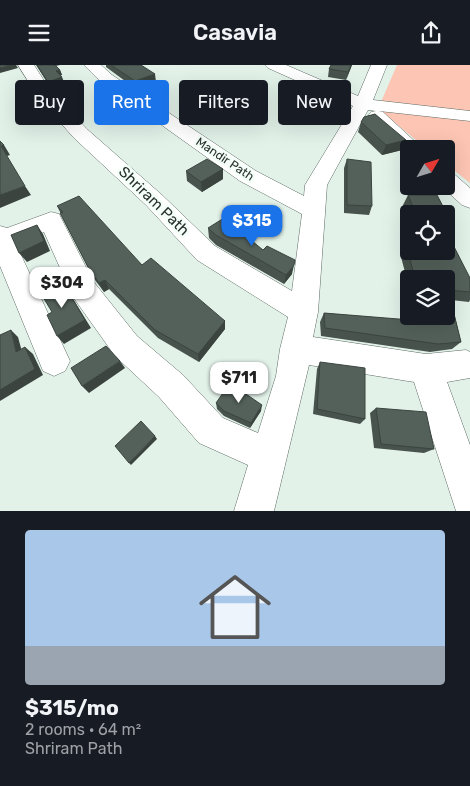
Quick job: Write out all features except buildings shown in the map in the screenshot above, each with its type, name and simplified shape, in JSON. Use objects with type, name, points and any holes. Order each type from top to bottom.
[{"type":"street","name":"Shriram Path","points":[[26,65],[46,96],[81,134],[154,200],[206,253],[304,311]]},
{"type":"street","name":"Mandir Path","points":[[92,65],[106,78],[248,175],[313,210]]},
{"type":"street","points":[[273,65],[280,70],[363,103],[470,116]]},
{"type":"street","points":[[254,511],[292,375],[295,349],[304,311],[316,185],[363,103],[379,65]]},
{"type":"street","points":[[363,103],[403,140]]},
{"type":"street","points":[[455,187],[470,201]]},
{"type":"street","points":[[54,361],[1,237],[51,220],[83,289],[126,346],[171,386],[211,431],[270,456]]},
{"type":"street","points":[[295,349],[426,369],[466,365]]},
{"type":"street","points":[[426,369],[470,497]]},
{"type":"shaded area","points":[[397,65],[470,65],[470,183],[455,171],[455,140],[416,140],[378,109]]}]
